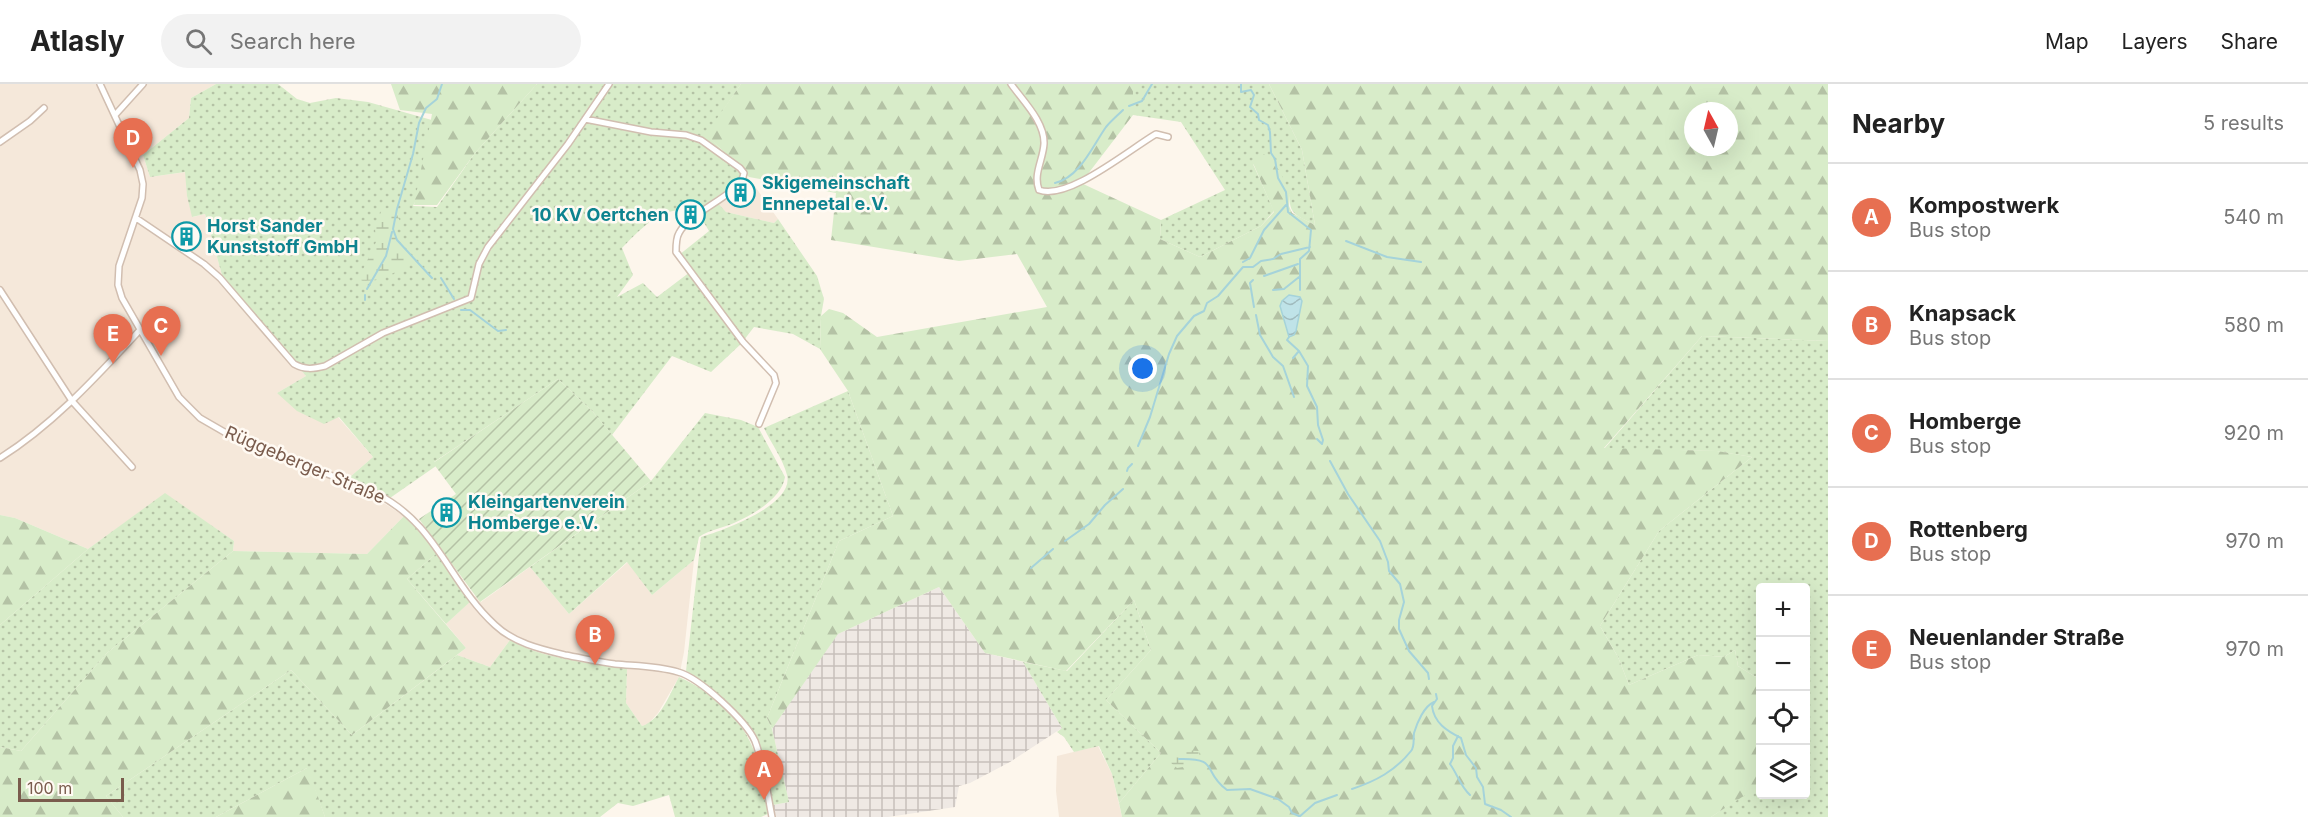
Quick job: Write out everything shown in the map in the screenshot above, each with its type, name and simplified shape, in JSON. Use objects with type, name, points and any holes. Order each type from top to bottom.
[{"type":"street","name":"Rüggeberger Straße","points":[[100,84],[140,170],[143,184],[142,198],[121,261],[118,279],[122,298],[179,397],[200,418],[226,433],[394,503],[421,526],[468,594],[495,625],[512,637],[528,645],[586,659],[676,671],[689,676],[705,687],[736,717],[754,740],[761,760],[772,817]]},
{"type":"street","points":[[115,115],[143,84]]},
{"type":"street","points":[[136,218],[212,271],[294,364],[305,369],[315,369],[325,366],[383,333],[471,298],[479,264],[488,247],[609,84]]},
{"type":"street","points":[[1011,84],[1039,123],[1044,136],[1037,185],[1039,190],[1044,192],[1060,190],[1076,184],[1156,134],[1168,137]]},
{"type":"street","points":[[0,142],[44,108]]},
{"type":"street","points":[[585,119],[651,132],[694,137],[744,173],[740,184],[703,209],[679,233],[676,252],[742,342],[774,375],[776,383],[759,424]]},
{"type":"street","points":[[0,290],[72,401],[132,467]]},
{"type":"street","points":[[0,458],[41,428],[72,401],[140,330]]},
{"type":"shaded area","points":[[0,84],[216,84],[191,98],[189,118],[143,155],[150,177],[186,172],[187,196],[193,217],[205,214],[222,275],[306,376],[277,393],[338,417],[373,457],[350,477],[349,486],[371,495],[404,516],[367,554],[233,551],[234,541],[165,494],[88,549],[15,518],[0,515]]},
{"type":"shaded area","points":[[740,180],[754,185],[778,219],[774,223],[726,212],[713,199]]},
{"type":"shaded area","points":[[694,560],[679,677],[658,713],[648,724],[642,726],[626,703],[627,668],[588,663],[531,649],[510,640],[490,667],[457,655],[466,648],[446,624],[476,596],[481,602],[530,567],[569,614],[628,562],[652,595]]},
{"type":"shaded area","points":[[939,587],[985,653],[1023,662],[1062,728],[1010,762],[970,783],[959,786],[955,807],[888,817],[776,817],[773,805],[789,802],[772,729],[832,639],[838,634]]},
{"type":"shaded area","points":[[1098,746],[1112,774],[1122,817],[1059,817],[1056,791],[1057,756]]},
{"type":"green space","points":[[216,84],[278,84],[297,99],[310,103],[336,98],[368,102],[453,126],[413,206],[437,207],[475,153],[537,84],[741,84],[707,134],[754,185],[740,180],[714,199],[726,212],[774,223],[778,219],[817,276],[824,299],[820,349],[793,334],[754,327],[744,340],[679,255],[709,231],[697,211],[675,210],[646,225],[622,248],[633,275],[617,297],[643,283],[657,297],[690,272],[742,343],[711,372],[672,356],[612,435],[592,411],[558,379],[434,462],[436,466],[390,498],[382,492],[350,481],[350,477],[373,457],[339,417],[324,424],[297,411],[277,393],[306,376],[222,275],[205,214],[192,217],[185,172],[150,177],[143,155],[189,118],[191,98]]},
{"type":"green space","points":[[391,84],[537,84],[475,153],[437,205],[414,205],[432,114],[400,110]]},
{"type":"green space","points":[[741,84],[1133,84],[1133,115],[1081,183],[1161,220],[1160,239],[1200,257],[1261,226],[1274,212],[1253,163],[1264,154],[1280,171],[1290,195],[1289,206],[1292,213],[1315,225],[1302,150],[1269,84],[1828,84],[1828,341],[1702,336],[1604,448],[1717,451],[1752,457],[1659,531],[1600,626],[1618,657],[1629,685],[1698,655],[1724,657],[1735,650],[1738,666],[1756,677],[1756,791],[1753,790],[1711,817],[1122,817],[1119,803],[1161,753],[1106,700],[1151,650],[1134,600],[1066,671],[985,653],[939,587],[838,634],[772,729],[767,718],[839,541],[893,516],[848,391],[820,349],[821,316],[829,309],[843,313],[877,337],[1047,307],[1017,254],[959,261],[831,240],[836,193],[749,177],[706,134]]},
{"type":"green space","points":[[1133,84],[1269,84],[1302,150],[1315,225],[1296,214],[1291,207],[1290,195],[1253,164],[1274,211],[1261,226],[1200,257],[1160,239],[1161,220],[1225,190],[1181,122],[1133,115]]},
{"type":"green space","points":[[394,208],[402,226],[393,230],[397,240],[415,260],[381,278],[358,280],[376,242],[375,228],[382,209]]},
{"type":"green space","points":[[1702,336],[1828,341],[1828,817],[1711,817],[1753,789],[1756,790],[1756,799],[1810,799],[1810,583],[1756,583],[1756,677],[1738,666],[1735,650],[1724,657],[1698,655],[1629,685],[1618,657],[1600,626],[1659,531],[1752,457],[1716,451],[1604,449]]},
{"type":"green space","points":[[558,379],[592,411],[651,481],[480,602],[419,519],[456,494],[433,463]]},
{"type":"green space","points":[[848,391],[893,516],[839,541],[767,718],[772,729],[789,802],[773,805],[760,746],[748,725],[729,704],[706,684],[686,671],[701,537],[755,515],[780,496],[786,486],[785,469],[764,428]]},
{"type":"green space","points":[[705,413],[741,420],[758,427],[785,477],[783,485],[773,499],[750,515],[699,537],[694,560],[652,595],[627,562],[569,614],[530,567],[651,481]]},
{"type":"green space","points":[[165,493],[234,541],[233,551],[107,653],[21,751],[0,747],[0,625],[88,549]]},
{"type":"green space","points":[[0,515],[15,518],[88,549],[0,625]]},
{"type":"green space","points":[[404,516],[437,553],[407,579],[466,648],[352,735],[291,670],[106,796],[123,817],[0,817],[0,747],[21,751],[107,653],[233,551],[367,554]]},
{"type":"green space","points":[[437,553],[471,601],[446,624],[407,579]]},
{"type":"green space","points":[[1134,600],[1151,650],[1106,700],[1161,753],[1119,803],[1112,774],[1099,746],[1074,752],[1064,737],[1057,732],[1062,728],[1023,662],[1067,671]]},
{"type":"green space","points":[[510,640],[551,656],[627,668],[626,703],[642,726],[649,723],[660,712],[679,677],[701,689],[731,714],[747,735],[758,762],[768,814],[761,817],[675,817],[669,795],[633,806],[618,803],[600,817],[325,817],[307,768],[216,817],[123,817],[106,796],[291,670],[352,735],[457,655],[490,667]]},
{"type":"green space","points":[[1173,750],[1200,751],[1196,765],[1177,768],[1166,759]]},
{"type":"green space","points":[[307,768],[325,817],[216,817]]},
{"type":"water","points":[[1289,295],[1300,297],[1302,301],[1296,331],[1289,337],[1280,306]]},
{"type":"waterway","points":[[432,278],[397,240],[393,229],[419,123],[426,108],[437,99],[442,84]]},
{"type":"waterway","points":[[1129,106],[1142,101],[1152,84]]},
{"type":"waterway","points":[[1241,84],[1241,92],[1251,90],[1254,95],[1250,107],[1258,114],[1259,120],[1268,125],[1271,153],[1275,159],[1278,178],[1286,192],[1288,212],[1311,230],[1309,251],[1300,259],[1300,290]]},
{"type":"waterway","points":[[1055,183],[1072,175],[1106,127],[1123,110]]},
{"type":"waterway","points":[[1243,262],[1250,258],[1264,230],[1286,205]]},
{"type":"waterway","points":[[367,289],[386,256],[392,232]]},
{"type":"waterway","points":[[1346,241],[1387,257],[1421,262]]},
{"type":"waterway","points":[[1138,446],[1150,417],[1169,354],[1177,336],[1194,316],[1204,311],[1207,303],[1218,296],[1243,267],[1253,267],[1261,261],[1310,247]]},
{"type":"waterway","points":[[1264,276],[1298,264]]},
{"type":"waterway","points":[[1273,290],[1284,289],[1299,277]]},
{"type":"waterway","points":[[441,278],[454,299]]},
{"type":"waterway","points":[[1253,280],[1250,283],[1254,307]]},
{"type":"waterway","points":[[365,295],[365,300]]},
{"type":"waterway","points":[[461,310],[470,310],[498,331],[506,330]]},
{"type":"waterway","points":[[1256,315],[1260,335],[1273,357],[1283,366],[1294,397]]},
{"type":"waterway","points":[[1289,337],[1287,340],[1299,351],[1308,366],[1307,386],[1317,407],[1322,444]]},
{"type":"waterway","points":[[1293,358],[1299,351]]},
{"type":"waterway","points":[[1317,439],[1322,444]]},
{"type":"waterway","points":[[1330,461],[1348,494],[1380,541],[1389,571],[1400,584],[1404,602],[1399,629],[1409,651],[1428,673],[1429,679]]},
{"type":"waterway","points":[[1127,471],[1132,464]]},
{"type":"waterway","points":[[1065,541],[1089,524],[1123,489]]},
{"type":"waterway","points":[[1031,568],[1053,549]]},
{"type":"waterway","points":[[1436,694],[1437,699],[1432,706],[1435,717],[1446,729],[1461,738],[1466,755],[1476,768],[1477,777],[1483,787],[1485,804],[1511,817]]},
{"type":"waterway","points":[[1352,789],[1385,774],[1405,758],[1413,747],[1414,733],[1421,715],[1434,702]]},
{"type":"waterway","points":[[1458,736],[1453,746],[1453,758],[1450,764],[1470,795]]},
{"type":"waterway","points":[[1179,759],[1192,759],[1206,763],[1214,777],[1227,790],[1250,789],[1278,799],[1289,807],[1292,813],[1299,816]]},
{"type":"waterway","points":[[1299,817],[1315,803],[1337,795]]},
{"type":"place","name":"Rottenberg","points":[[133,168]]},
{"type":"place","name":"Skigemeinschaft Ennepetal e.V.","points":[[741,193]]},
{"type":"place","name":"10 KV Oertchen","points":[[690,215]]},
{"type":"place","name":"Horst Sander Kunststoff GmbH","points":[[186,236]]},
{"type":"place","name":"Homberge","points":[[161,356]]},
{"type":"place","name":"Neuenlander Straße","points":[[113,364]]},
{"type":"place","name":"Kleingartenverein Homberge e.V.","points":[[447,512]]},
{"type":"place","name":"Knapsack","points":[[595,665]]},
{"type":"place","name":"Kompostwerk","points":[[764,800]]}]
